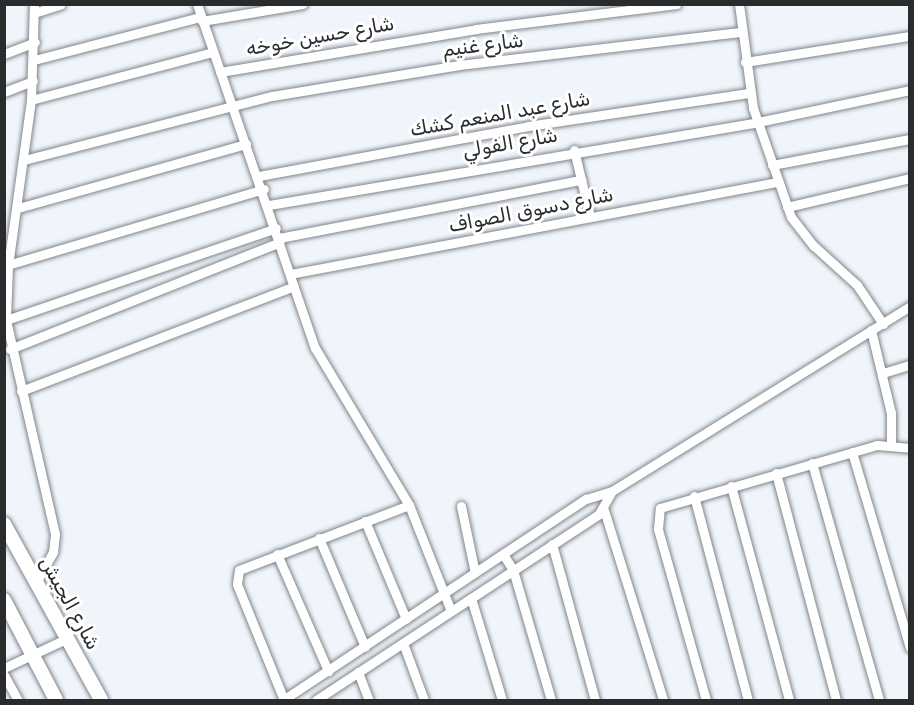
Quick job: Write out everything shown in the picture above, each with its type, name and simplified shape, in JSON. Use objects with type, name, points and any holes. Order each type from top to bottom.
[{"type":"main road","name":"شارع الجيش","points":[[4,524],[101,700]]},
{"type":"main road","points":[[4,600],[56,700]]},
{"type":"street","points":[[36,583],[53,552],[55,534],[10,349],[6,320],[6,266],[18,208],[32,100],[34,9],[62,4]]},
{"type":"street","points":[[197,4],[231,105],[264,189],[315,348],[409,505],[451,611]]},
{"type":"street","points":[[34,60],[201,19],[303,4]]},
{"type":"street","name":"شارع حسين خوخه","points":[[220,72],[476,29],[676,4]]},
{"type":"street","points":[[739,4],[749,93],[787,207],[798,230],[857,285],[883,324]]},
{"type":"street","name":"شارع غنيم","points":[[24,160],[231,105],[459,65],[742,32]]},
{"type":"street","points":[[745,62],[909,36]]},
{"type":"street","points":[[4,54],[35,42]]},
{"type":"street","points":[[32,100],[213,52]]},
{"type":"street","points":[[4,92],[33,81]]},
{"type":"street","name":"شارع الفولي","points":[[269,205],[574,150],[758,122],[909,90]]},
{"type":"street","name":"شارع عبد المنعم كشك","points":[[259,176],[528,126],[749,93]]},
{"type":"street","points":[[772,165],[909,139]]},
{"type":"street","points":[[18,208],[246,144]]},
{"type":"street","points":[[574,150],[590,217]]},
{"type":"street","points":[[787,207],[909,178]]},
{"type":"street","points":[[10,349],[280,240],[581,180]]},
{"type":"street","name":"شارع دسوق الصواف","points":[[290,274],[778,182]]},
{"type":"street","points":[[6,266],[264,189]]},
{"type":"street","points":[[6,320],[276,228]]},
{"type":"street","points":[[21,391],[294,286]]},
{"type":"street","points":[[409,505],[243,567],[236,579],[284,700],[592,495],[612,491],[909,306]]},
{"type":"street","points":[[871,330],[883,373],[891,443]]},
{"type":"street","points":[[883,373],[909,365]]},
{"type":"street","points":[[706,700],[656,522],[660,508],[694,496],[852,452],[891,443],[909,448]]},
{"type":"street","points":[[852,452],[909,648]]},
{"type":"street","points":[[812,463],[879,700]]},
{"type":"street","points":[[776,473],[836,700]]},
{"type":"street","points":[[731,486],[789,700]]},
{"type":"street","points":[[316,700],[604,510],[612,491]]},
{"type":"street","points":[[694,496],[748,700]]},
{"type":"street","points":[[461,506],[475,573]]},
{"type":"street","points":[[604,510],[663,700]]},
{"type":"street","points":[[364,521],[406,619]]},
{"type":"street","points":[[319,538],[365,646]]},
{"type":"street","points":[[552,544],[595,700]]},
{"type":"street","points":[[277,554],[328,671]]},
{"type":"street","points":[[503,554],[513,570],[551,700]]},
{"type":"street","points":[[471,598],[502,700]]},
{"type":"street","points":[[4,668],[66,639]]},
{"type":"street","points":[[403,643],[424,700]]},
{"type":"street","points":[[358,672],[369,700]]},
{"type":"street","points":[[4,675],[18,700]]}]
